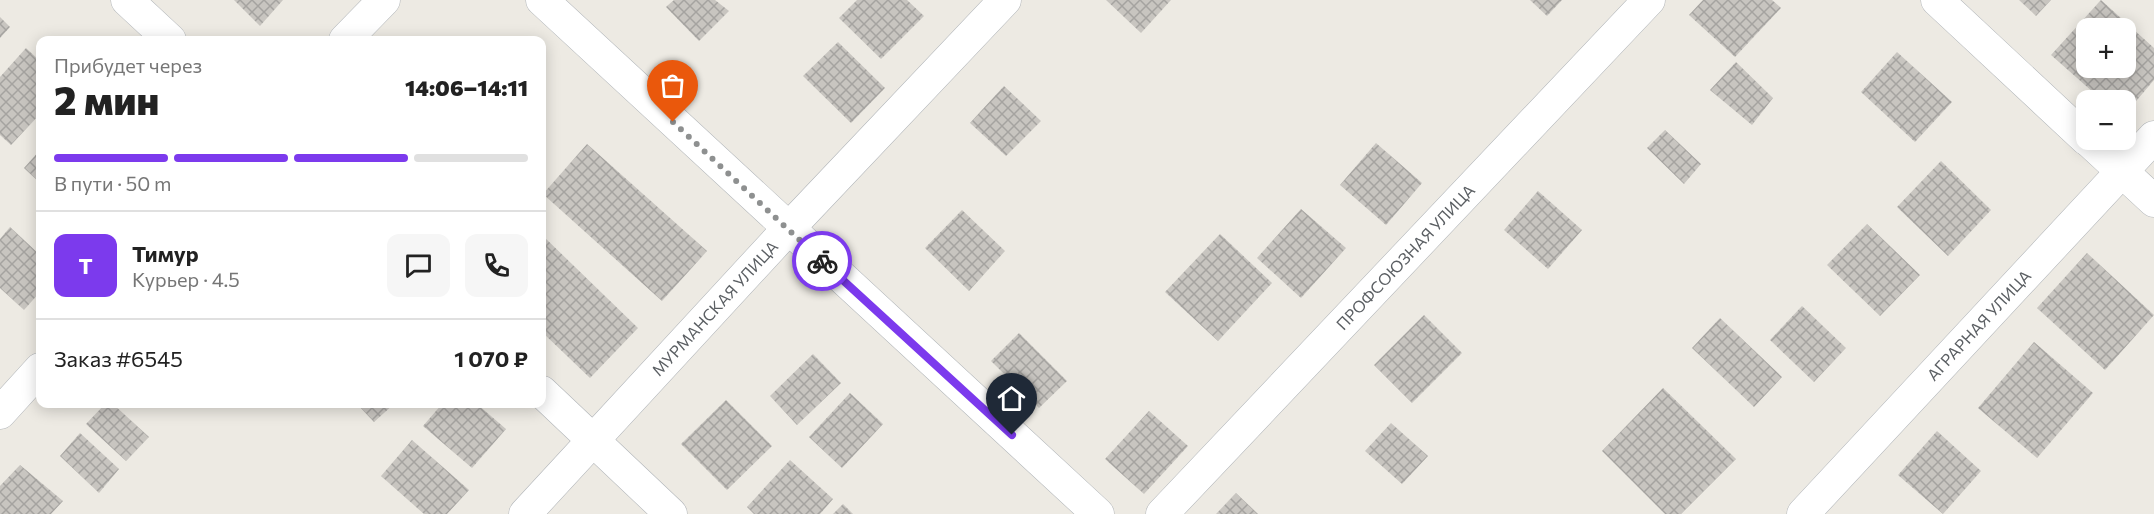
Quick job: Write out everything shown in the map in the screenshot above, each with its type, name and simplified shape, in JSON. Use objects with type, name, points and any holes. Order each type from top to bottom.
[{"type":"street","points":[[127,0],[166,36]]},
{"type":"street","points":[[349,36],[384,0]]},
{"type":"street","points":[[542,0],[1098,514]]},
{"type":"street","name":"МУРМАНСКАЯ УЛИЦА","points":[[525,514],[788,229],[1005,0]]},
{"type":"street","name":"ПРОФСОЮЗНАЯ УЛИЦА","points":[[1162,514],[1649,0]]},
{"type":"street","points":[[1937,0],[2076,129]]},
{"type":"street","name":"АГРАРНАЯ УЛИЦА","points":[[1803,514],[2154,137]]},
{"type":"street","points":[[2099,150],[2154,201]]},
{"type":"street","points":[[0,413],[36,373]]},
{"type":"street","points":[[546,396],[671,514]]},
{"type":"building","points":[[234,0],[283,0],[260,26]]},
{"type":"building","points":[[674,0],[715,0],[729,11],[699,41],[666,7]]},
{"type":"building","points":[[857,0],[907,0],[924,16],[881,59],[839,18]]},
{"type":"building","points":[[1106,0],[1171,0],[1141,33]]},
{"type":"building","points":[[1530,0],[1562,0],[1547,16]]},
{"type":"building","points":[[1703,0],[1772,0],[1781,8],[1735,57],[1689,15]]},
{"type":"building","points":[[2019,0],[2051,0],[2036,16]]},
{"type":"building","points":[[2101,0],[2121,18],[2085,18]]},
{"type":"building","points":[[0,17],[10,27],[0,38]]},
{"type":"building","points":[[2076,28],[2076,77],[2051,55]]},
{"type":"building","points":[[2136,32],[2154,48],[2154,80],[2136,101],[2136,90],[2091,90],[2077,78],[2136,78]]},
{"type":"building","points":[[838,42],[885,88],[851,123],[803,76]]},
{"type":"building","points":[[26,48],[36,57],[36,118],[11,145],[0,135],[0,77]]},
{"type":"building","points":[[1897,52],[1952,102],[1915,142],[1861,92]]},
{"type":"building","points":[[1736,62],[1773,98],[1752,125],[1710,90]]},
{"type":"building","points":[[1004,86],[1041,121],[1006,156],[970,123]]},
{"type":"building","points":[[1665,130],[1701,164],[1684,184],[1647,148]]},
{"type":"building","points":[[1376,143],[1422,183],[1386,225],[1340,185]]},
{"type":"building","points":[[587,144],[707,251],[662,301],[546,197],[546,191]]},
{"type":"building","points":[[36,154],[36,179],[24,168]]},
{"type":"building","points":[[1941,161],[1991,210],[1948,256],[1897,207]]},
{"type":"building","points":[[1538,191],[1582,230],[1548,269],[1504,230]]},
{"type":"building","points":[[1301,209],[1346,248],[1301,298],[1257,258]]},
{"type":"building","points":[[962,210],[1005,251],[969,291],[925,248]]},
{"type":"building","points":[[1867,224],[1920,275],[1880,316],[1827,265]]},
{"type":"building","points":[[10,227],[36,251],[36,296],[24,310],[0,288],[0,239]]},
{"type":"building","points":[[1220,234],[1272,283],[1218,341],[1165,292]]},
{"type":"building","points":[[546,239],[638,328],[590,378],[546,336]]},
{"type":"building","points":[[2087,253],[2154,315],[2105,370],[2037,308]]},
{"type":"building","points":[[1802,306],[1846,348],[1814,382],[1770,340]]},
{"type":"building","points":[[1424,315],[1462,353],[1412,403],[1374,365]]},
{"type":"building","points":[[1720,318],[1782,377],[1754,407],[1692,348]]},
{"type":"building","points":[[1019,333],[1067,381],[1039,408],[991,361]]},
{"type":"building","points":[[2034,342],[2093,393],[2037,458],[1978,408]]},
{"type":"building","points":[[813,354],[841,383],[797,425],[770,396]]},
{"type":"building","points":[[1663,388],[1736,459],[1681,514],[1665,514],[1602,451]]},
{"type":"building","points":[[850,393],[883,424],[842,468],[809,437]]},
{"type":"building","points":[[726,400],[772,446],[727,490],[681,444]]},
{"type":"building","points":[[101,408],[117,408],[149,437],[126,461],[86,424]]},
{"type":"building","points":[[361,408],[390,408],[374,422]]},
{"type":"building","points":[[439,408],[482,408],[506,429],[472,468],[423,426]]},
{"type":"building","points":[[1149,411],[1188,446],[1144,494],[1105,459]]},
{"type":"building","points":[[1391,423],[1428,456],[1402,484],[1365,451]]},
{"type":"building","points":[[1937,431],[1981,471],[1943,514],[1898,475]]},
{"type":"building","points":[[80,433],[119,469],[99,493],[60,456]]},
{"type":"building","points":[[412,440],[469,490],[447,514],[424,514],[381,476]]},
{"type":"building","points":[[790,460],[833,499],[820,514],[754,514],[747,507]]},
{"type":"building","points":[[20,465],[63,501],[51,514],[0,514],[0,486]]},
{"type":"building","points":[[1236,493],[1258,514],[1216,514]]},
{"type":"building","points":[[843,504],[853,514],[833,514]]},
{"type":"way so far","points":[[673,122],[822,261]]},
{"type":"route","points":[[822,261],[1012,435]]}]
